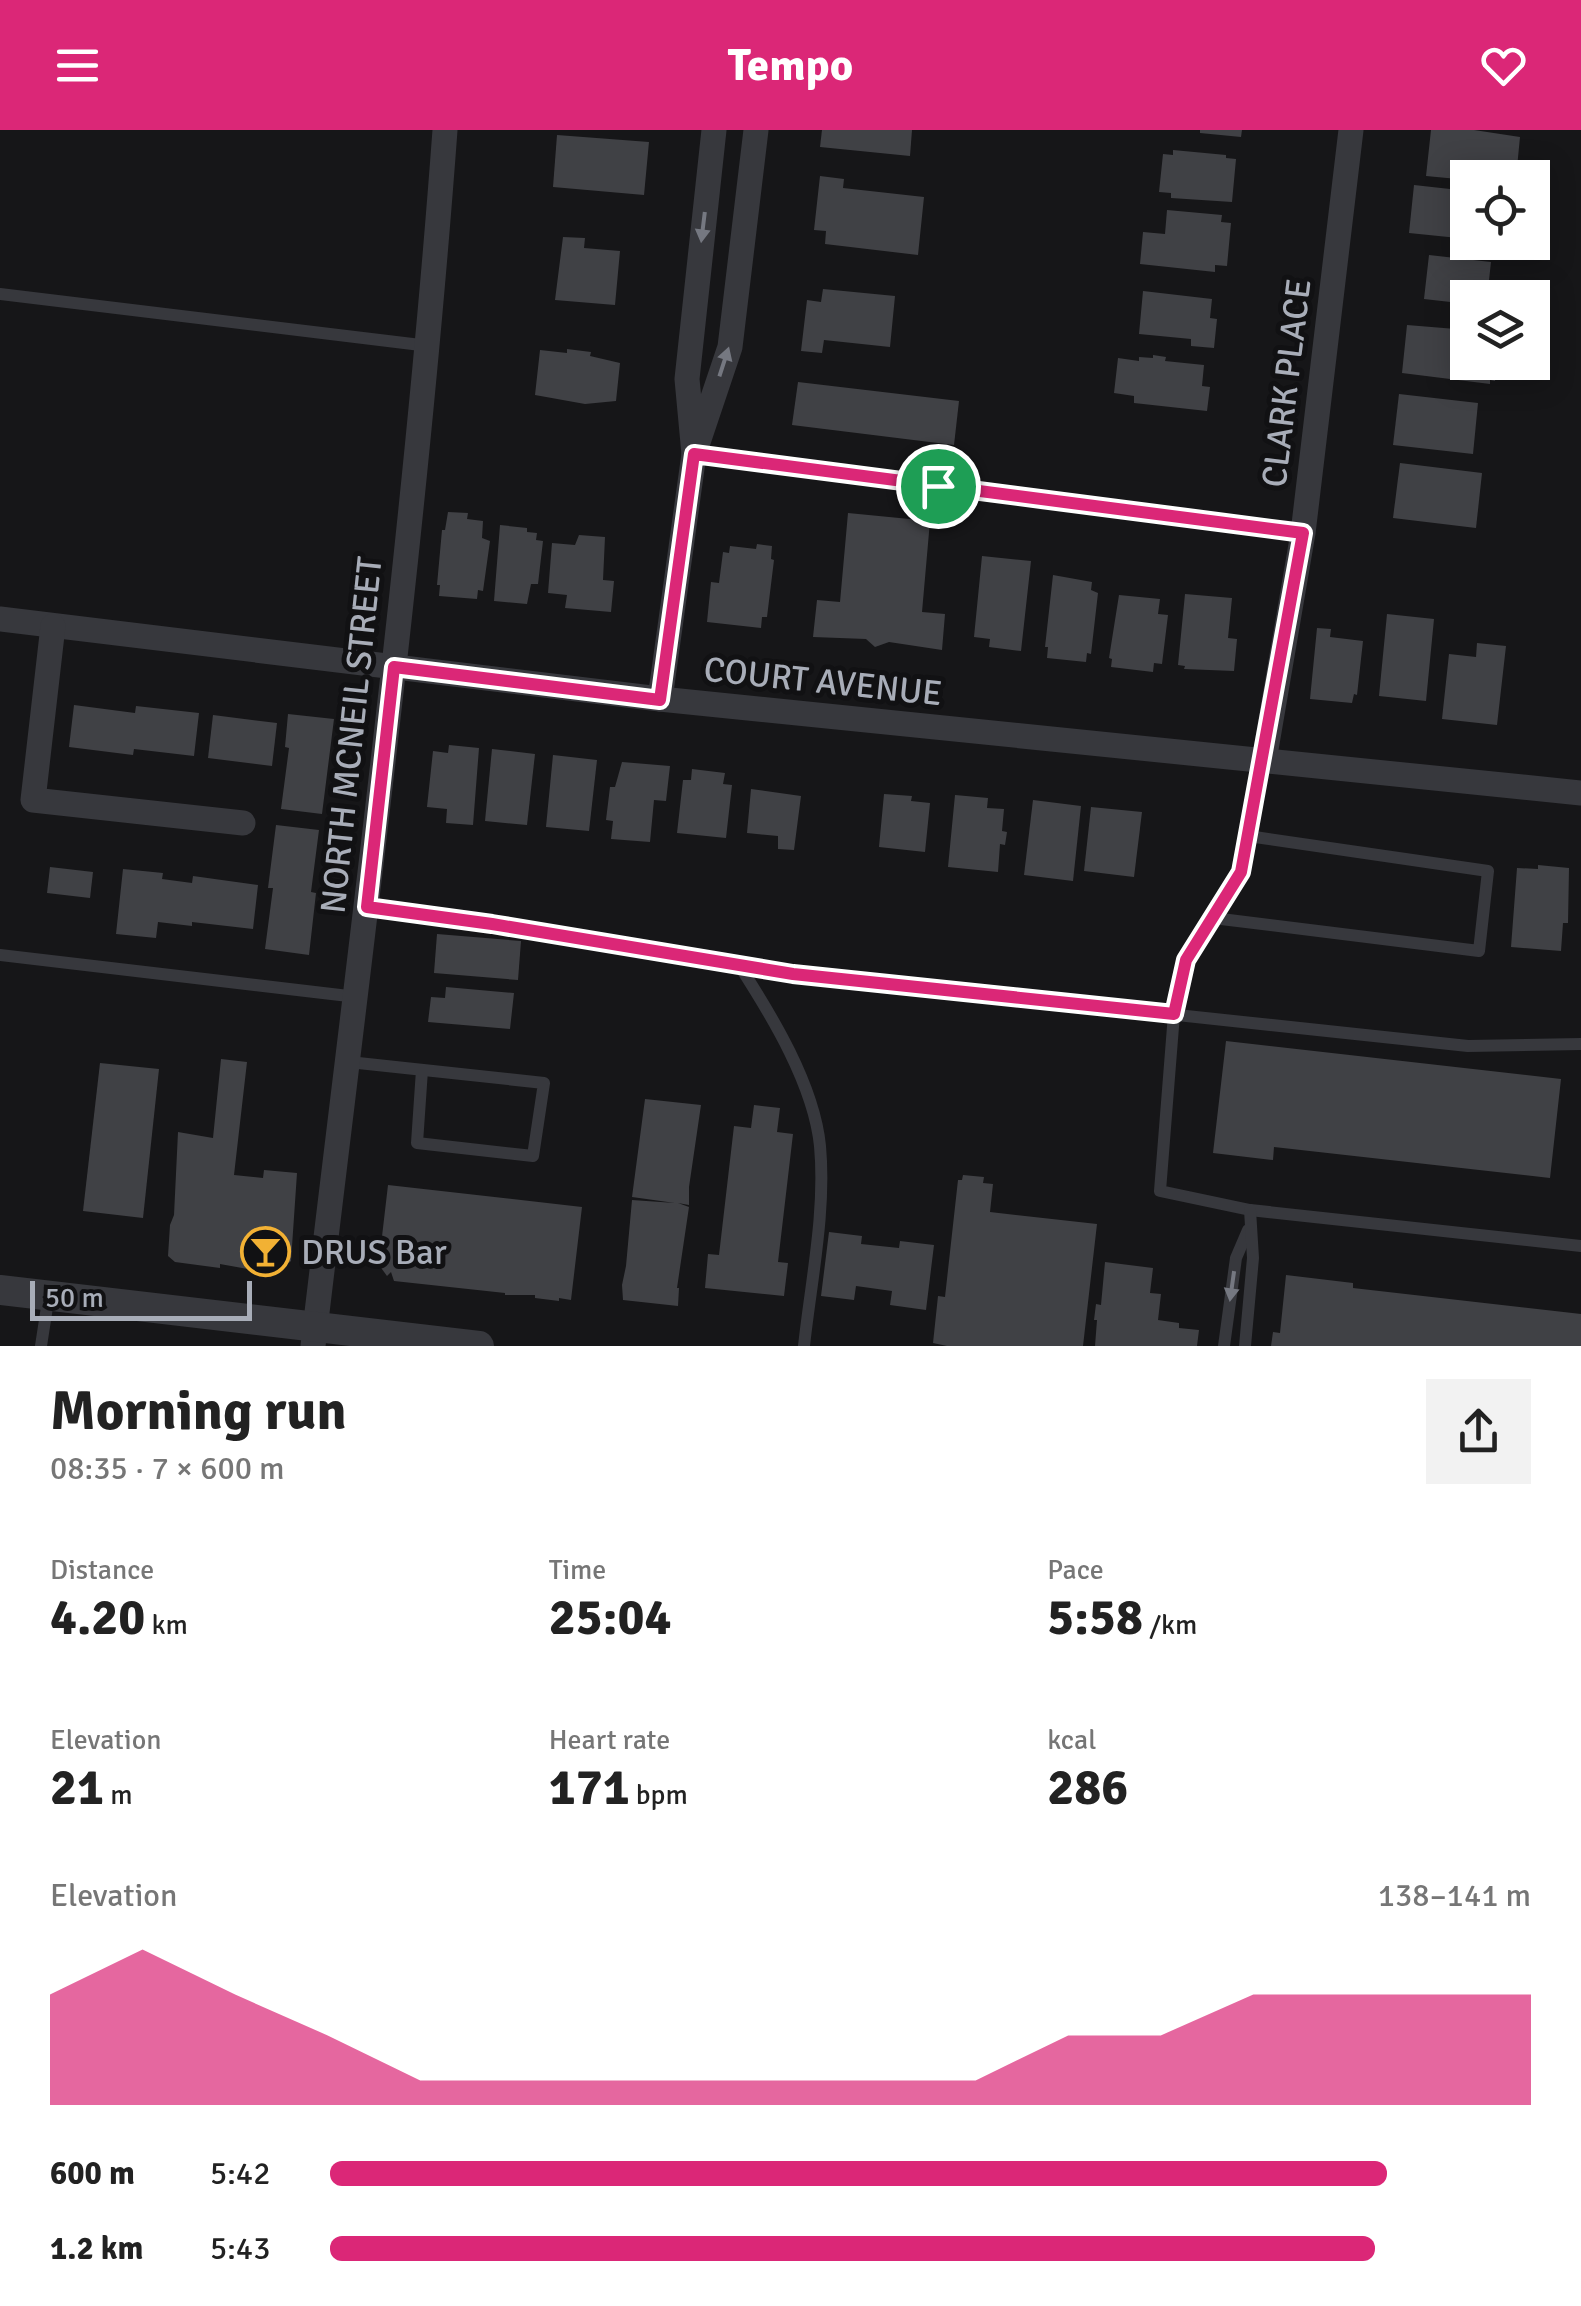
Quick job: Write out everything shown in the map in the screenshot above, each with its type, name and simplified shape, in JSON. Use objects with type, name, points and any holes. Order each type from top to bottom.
[{"type":"street","name":"NORTH MCNEIL STREET","points":[[314,1336],[357,998],[429,346],[445,130]]},
{"type":"street","points":[[694,454],[687,379],[714,130]]},
{"type":"street","points":[[660,700],[694,454],[730,347],[756,130]]},
{"type":"street","name":"CLARK PLACE","points":[[1264,761],[1303,533],[1350,130]]},
{"type":"street","name":"COURT AVENUE","points":[[0,619],[660,700],[1581,793]]},
{"type":"street","points":[[53,626],[33,800],[243,823]]},
{"type":"street","points":[[0,1290],[49,1294],[314,1336],[479,1346]]},
{"type":"lane","points":[[0,294],[429,346]]},
{"type":"lane","points":[[694,454],[1303,533]]},
{"type":"lane","points":[[1264,761],[1241,872],[1186,960],[1174,1014],[1160,1191],[1250,1210],[1581,1246]]},
{"type":"lane","points":[[1213,918],[1479,951],[1488,872],[1248,836]]},
{"type":"lane","points":[[367,907],[793,974],[1468,1046],[1581,1044]]},
{"type":"lane","points":[[0,955],[357,998]]},
{"type":"lane","points":[[739,965],[797,1064],[820,1142],[822,1188],[804,1346]]},
{"type":"lane","points":[[349,1062],[544,1083],[533,1156],[417,1143],[422,1070]]},
{"type":"lane","points":[[1245,1346],[1253,1258],[1250,1210]]},
{"type":"lane","points":[[1224,1346],[1236,1258],[1249,1228]]},
{"type":"lane","points":[[42,1346],[49,1294]]},
{"type":"building","points":[[822,130],[912,130],[910,156],[820,147]]},
{"type":"building","points":[[1200,130],[1242,130],[1241,137]]},
{"type":"building","points":[[1431,130],[1474,130],[1520,137],[1518,160],[1450,160],[1450,178],[1426,176]]},
{"type":"building","points":[[557,135],[649,142],[644,195],[553,187]]},
{"type":"building","points":[[1173,150],[1236,159],[1232,202],[1171,198],[1171,193],[1159,192],[1163,154],[1173,155]]},
{"type":"building","points":[[820,176],[844,179],[843,188],[924,197],[918,255],[825,244],[826,231],[814,230]]},
{"type":"building","points":[[1414,185],[1450,189],[1450,237],[1409,233]]},
{"type":"building","points":[[1167,210],[1222,215],[1221,222],[1231,223],[1227,266],[1215,265],[1215,272],[1140,264],[1143,232],[1165,234]]},
{"type":"building","points":[[563,237],[585,238],[584,248],[620,251],[615,305],[555,300]]},
{"type":"building","points":[[1429,255],[1491,262],[1489,280],[1450,280],[1450,302],[1424,299]]},
{"type":"building","points":[[823,289],[895,296],[890,347],[824,340],[822,353],[801,351],[807,300],[821,302]]},
{"type":"building","points":[[1143,291],[1212,299],[1210,318],[1217,319],[1214,348],[1191,346],[1191,339],[1139,334]]},
{"type":"building","points":[[1407,325],[1450,329],[1450,379],[1402,373]]},
{"type":"building","points":[[567,349],[591,352],[590,356],[620,363],[616,401],[585,404],[535,395],[540,350],[567,353]]},
{"type":"building","points":[[1139,357],[1166,357],[1165,361],[1204,365],[1202,386],[1210,387],[1207,411],[1134,403],[1134,396],[1114,393],[1118,358],[1139,361]]},
{"type":"building","points":[[1458,380],[1490,380],[1490,384]]},
{"type":"building","points":[[798,382],[959,401],[954,445],[792,425]]},
{"type":"building","points":[[1399,394],[1478,403],[1473,454],[1393,445]]},
{"type":"building","points":[[1400,463],[1482,473],[1476,528],[1393,518]]},
{"type":"building","points":[[448,512],[468,513],[467,519],[483,521],[482,538],[490,541],[483,591],[478,590],[477,599],[439,596],[442,530]]},
{"type":"building","points":[[848,513],[930,521],[922,612],[945,614],[942,650],[889,642],[875,647],[866,639],[813,637],[817,600],[840,602]]},
{"type":"building","points":[[500,525],[527,528],[527,532],[537,533],[536,540],[543,541],[538,584],[531,584],[527,604],[494,601]]},
{"type":"building","points":[[579,535],[605,537],[603,580],[614,581],[611,612],[565,608],[567,595],[548,593],[552,543],[575,545]]},
{"type":"building","points":[[757,544],[772,546],[774,560],[767,617],[762,617],[761,628],[707,622],[711,582],[719,583],[723,552],[729,553],[730,546],[756,549]]},
{"type":"building","points":[[982,556],[1031,561],[1021,651],[989,647],[990,639],[974,637]]},
{"type":"building","points":[[1053,575],[1092,582],[1091,590],[1098,593],[1091,654],[1087,653],[1086,662],[1047,658]]},
{"type":"building","points":[[1185,594],[1232,598],[1228,638],[1237,639],[1234,671],[1184,669],[1185,666],[1178,665]]},
{"type":"building","points":[[1119,595],[1160,599],[1158,614],[1168,615],[1162,664],[1154,663],[1153,672],[1111,667]]},
{"type":"building","points":[[1387,614],[1434,619],[1426,701],[1379,696]]},
{"type":"building","points":[[1317,628],[1331,629],[1330,637],[1363,641],[1357,695],[1354,694],[1352,703],[1310,699]]},
{"type":"building","points":[[1477,643],[1506,646],[1497,725],[1442,719],[1449,654],[1476,657]]},
{"type":"building","points":[[74,705],[135,713],[136,706],[199,713],[194,756],[134,749],[133,755],[69,747]]},
{"type":"building","points":[[288,714],[334,719],[322,814],[281,809],[289,748],[285,747]]},
{"type":"building","points":[[213,715],[277,723],[272,766],[208,758]]},
{"type":"building","points":[[449,745],[479,748],[473,825],[446,823],[447,809],[427,807],[433,751],[448,753]]},
{"type":"building","points":[[492,749],[535,754],[527,825],[485,821]]},
{"type":"building","points":[[553,755],[597,760],[589,831],[546,827]]},
{"type":"building","points":[[622,762],[670,766],[666,801],[654,800],[650,842],[611,839],[613,821],[606,820],[610,787],[615,787]]},
{"type":"building","points":[[692,769],[725,773],[723,784],[732,785],[726,838],[677,833],[683,780],[691,780]]},
{"type":"building","points":[[751,789],[801,796],[794,850],[778,849],[778,836],[747,833]]},
{"type":"building","points":[[884,794],[912,796],[911,801],[930,803],[925,852],[879,847]]},
{"type":"building","points":[[955,795],[988,798],[987,808],[1004,809],[1002,831],[1007,832],[1005,845],[1000,844],[998,872],[948,867]]},
{"type":"building","points":[[1033,800],[1081,806],[1073,881],[1024,875]]},
{"type":"building","points":[[1091,807],[1142,812],[1134,877],[1084,871]]},
{"type":"building","points":[[276,825],[319,830],[311,892],[316,893],[309,955],[265,949]]},
{"type":"building","points":[[1538,865],[1569,868],[1568,923],[1563,923],[1561,951],[1511,947],[1517,868],[1538,869]]},
{"type":"building","points":[[50,867],[93,872],[90,898],[47,893]]},
{"type":"building","points":[[123,869],[163,873],[162,879],[192,883],[193,876],[258,885],[253,929],[158,922],[156,938],[116,934]]},
{"type":"building","points":[[437,934],[521,941],[518,980],[434,973]]},
{"type":"building","points":[[446,987],[514,993],[510,1029],[428,1022],[431,997],[445,998]]},
{"type":"building","points":[[1226,1041],[1561,1079],[1550,1178],[1274,1147],[1273,1160],[1213,1153]]},
{"type":"building","points":[[221,1059],[247,1062],[234,1175],[263,1178],[264,1170],[297,1173],[291,1261],[275,1274],[220,1264],[220,1268],[175,1262],[168,1256],[178,1132],[213,1138]]},
{"type":"building","points":[[100,1063],[159,1069],[143,1218],[83,1211]]},
{"type":"building","points":[[645,1099],[701,1105],[689,1205],[678,1203],[689,1207],[678,1306],[623,1300],[632,1200],[675,1203],[632,1197]]},
{"type":"building","points":[[754,1105],[780,1108],[777,1132],[793,1134],[778,1262],[788,1263],[784,1296],[705,1288],[708,1254],[719,1255],[734,1126],[751,1128]]},
{"type":"building","points":[[963,1175],[984,1177],[983,1183],[993,1184],[990,1212],[1097,1224],[1083,1346],[933,1343],[938,1296],[945,1297],[958,1180]]},
{"type":"building","points":[[388,1185],[582,1207],[571,1300],[394,1281],[391,1272],[387,1276],[379,1265],[383,1262],[375,1257],[377,1244],[381,1245]]},
{"type":"building","points":[[829,1232],[862,1236],[861,1244],[899,1248],[900,1241],[934,1245],[926,1310],[890,1305],[892,1291],[856,1286],[854,1300],[821,1296]]},
{"type":"building","points":[[1105,1262],[1153,1268],[1150,1293],[1161,1294],[1158,1320],[1199,1330],[1197,1346],[1095,1346],[1094,1320],[1096,1304],[1101,1305]]},
{"type":"building","points":[[1286,1275],[1353,1283],[1353,1288],[1581,1314],[1581,1346],[1271,1346],[1273,1332],[1280,1333]]},
{"type":"place","name":"DRUS Bar","points":[[266,1252]]},
{"type":"route","points":[[694,454],[938,486],[1303,533],[1241,872],[1186,960],[1174,1014],[793,974],[367,907],[394,667],[660,700],[694,454]]}]
